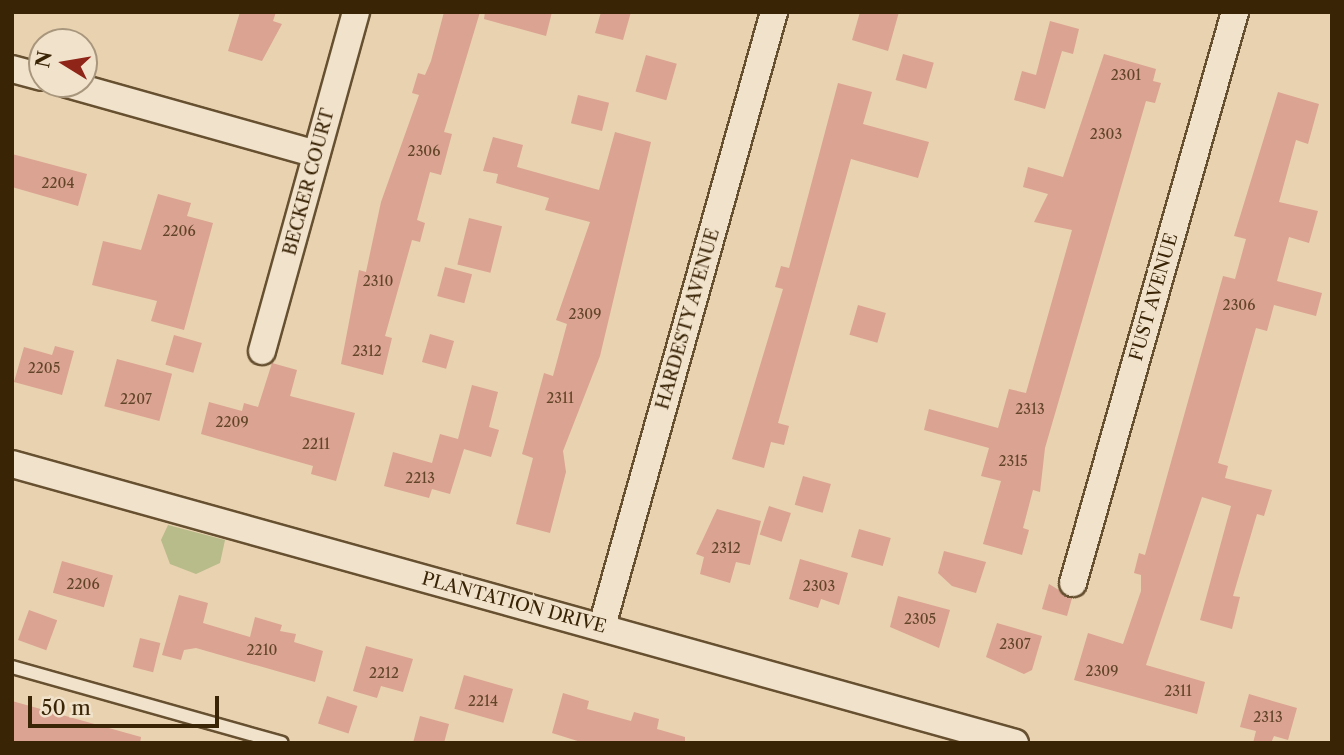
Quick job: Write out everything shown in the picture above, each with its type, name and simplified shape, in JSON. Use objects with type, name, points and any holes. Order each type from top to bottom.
[{"type":"street","name":"BECKER COURT","points":[[262,352],[356,12]]},
{"type":"street","name":"HARDESTY AVENUE","points":[[602,626],[774,12]]},
{"type":"street","name":"FUST AVENUE","points":[[1073,583],[1234,12]]},
{"type":"street","points":[[98,93],[316,154]]},
{"type":"street","name":"PLANTATION DRIVE","points":[[12,464],[1015,743]]},
{"type":"lane","points":[[12,667],[282,743]]},
{"type":"green space","points":[[168,525],[225,540],[220,563],[196,574],[170,564],[161,540]]},
{"type":"building","points":[[240,12],[276,12],[273,21],[282,24],[262,61],[228,51]]},
{"type":"building","points":[[444,12],[480,12],[444,132],[452,134],[441,175],[430,172],[417,220],[425,223],[420,242],[412,240],[385,336],[392,338],[383,375],[341,364],[359,270],[366,272],[381,202],[419,95],[412,93],[418,73],[425,75],[431,61]]},
{"type":"building","points":[[485,12],[552,12],[546,36],[484,19]]},
{"type":"building","points":[[601,12],[631,12],[623,40],[595,33]]},
{"type":"building","points":[[860,12],[899,12],[888,51],[852,40]]},
{"type":"building","points":[[1050,21],[1079,29],[1073,54],[1062,51],[1045,109],[1014,100],[1022,71],[1036,75]]},
{"type":"building","points":[[903,54],[934,63],[926,89],[896,80]]},
{"type":"building","points":[[1104,54],[1156,69],[1153,81],[1161,83],[1155,103],[1146,101],[1045,448],[1040,492],[1033,490],[1023,528],[1029,530],[1022,555],[983,544],[1001,481],[981,476],[989,448],[924,430],[929,409],[998,428],[1009,389],[1026,393],[1072,230],[1034,222],[1048,194],[1023,187],[1028,167],[1063,177]]},
{"type":"building","points":[[646,55],[677,64],[666,100],[636,92]]},
{"type":"building","points":[[838,83],[872,92],[863,124],[929,142],[918,178],[851,159],[778,423],[789,426],[784,445],[771,442],[764,468],[732,459],[783,289],[775,287],[781,266],[789,268]]},
{"type":"building","points":[[1278,92],[1319,104],[1308,144],[1296,140],[1279,202],[1318,211],[1309,243],[1289,237],[1277,281],[1322,293],[1316,316],[1274,305],[1267,331],[1256,328],[1218,463],[1228,466],[1225,478],[1272,490],[1264,516],[1257,514],[1233,596],[1240,597],[1232,629],[1200,620],[1231,506],[1202,497],[1146,665],[1205,682],[1197,714],[1074,680],[1088,633],[1123,644],[1141,591],[1141,575],[1134,573],[1139,553],[1145,555],[1223,276],[1235,279],[1246,239],[1234,236]]},
{"type":"building","points":[[578,95],[609,103],[602,131],[571,123]]},
{"type":"building","points":[[615,132],[651,142],[600,356],[563,451],[566,472],[550,533],[516,524],[533,458],[522,454],[544,373],[553,376],[567,324],[556,320],[590,222],[545,210],[549,198],[496,183],[498,174],[483,171],[493,137],[523,145],[517,167],[599,190]]},
{"type":"building","points":[[12,154],[87,174],[78,206],[12,187]]},
{"type":"building","points":[[158,194],[191,203],[187,216],[213,223],[184,330],[151,321],[157,301],[92,285],[103,241],[141,250]]},
{"type":"building","points":[[469,218],[502,226],[490,273],[457,265]]},
{"type":"building","points":[[445,267],[472,274],[464,303],[437,296]]},
{"type":"building","points":[[858,305],[886,313],[877,343],[849,335]]},
{"type":"building","points":[[430,334],[454,341],[446,369],[422,362]]},
{"type":"building","points":[[174,335],[202,343],[193,373],[165,365]]},
{"type":"building","points":[[55,346],[74,351],[62,395],[14,382],[24,347],[52,355]]},
{"type":"building","points":[[117,359],[172,374],[159,421],[104,406]]},
{"type":"building","points":[[272,363],[297,370],[290,396],[355,413],[336,481],[311,474],[313,466],[201,434],[209,402],[242,411],[244,403],[258,407]]},
{"type":"building","points":[[472,385],[498,392],[489,427],[499,430],[491,457],[464,449],[450,494],[432,489],[429,498],[384,486],[393,452],[432,463],[440,434],[458,439]]},
{"type":"building","points":[[803,476],[831,484],[823,513],[795,505]]},
{"type":"building","points":[[769,506],[791,513],[782,542],[760,535]]},
{"type":"building","points":[[717,509],[761,521],[750,565],[736,562],[730,583],[700,574],[704,557],[696,554]]},
{"type":"building","points":[[859,529],[891,538],[883,566],[851,557]]},
{"type":"building","points":[[944,551],[986,562],[976,593],[952,586],[938,573]]},
{"type":"building","points":[[800,559],[848,573],[839,605],[821,599],[818,608],[789,599]]},
{"type":"building","points":[[62,561],[113,576],[104,607],[53,593]]},
{"type":"building","points":[[1049,584],[1072,598],[1067,616],[1042,609]]},
{"type":"building","points":[[179,595],[208,603],[203,623],[250,637],[255,617],[282,625],[280,631],[296,634],[294,642],[323,651],[315,682],[196,648],[184,650],[181,660],[162,655]]},
{"type":"building","points":[[898,596],[950,610],[939,648],[890,627]]},
{"type":"building","points":[[29,610],[57,620],[46,650],[18,640]]},
{"type":"building","points":[[997,623],[1042,636],[1032,670],[1024,674],[986,657]]},
{"type":"building","points":[[140,638],[160,643],[153,672],[133,667]]},
{"type":"building","points":[[366,646],[413,659],[403,692],[381,686],[377,698],[353,691]]},
{"type":"building","points":[[464,675],[513,689],[503,723],[454,709]]},
{"type":"building","points":[[563,693],[589,701],[587,709],[631,721],[634,712],[659,719],[657,729],[685,737],[685,743],[584,743],[552,733]]},
{"type":"building","points":[[1249,694],[1297,708],[1288,740],[1274,736],[1271,743],[1253,743],[1256,731],[1240,727]]},
{"type":"building","points":[[327,696],[357,706],[348,733],[318,724]]},
{"type":"building","points":[[12,701],[141,737],[140,743],[12,743]]},
{"type":"building","points":[[420,716],[449,724],[444,743],[413,743]]}]
